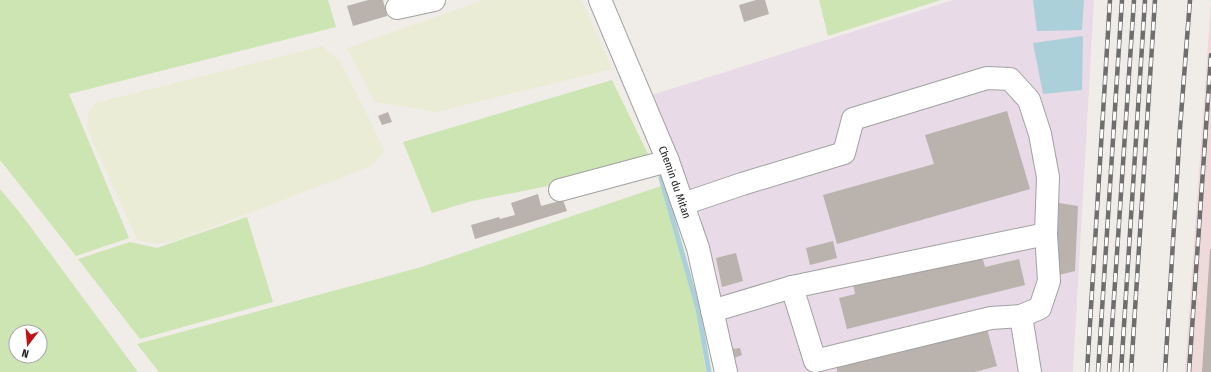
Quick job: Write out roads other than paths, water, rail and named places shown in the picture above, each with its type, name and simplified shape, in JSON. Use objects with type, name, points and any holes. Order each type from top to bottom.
[{"type":"street","points":[[397,8],[434,0]]},
{"type":"street","name":"Chemin du Mitan","points":[[600,0],[668,160],[698,248],[726,372]]},
{"type":"street","points":[[682,204],[844,153],[853,119],[987,78],[1010,79],[1029,100],[1040,134],[1048,177],[1046,234],[1049,281],[1040,308],[1022,316],[991,318],[814,361],[792,287]]},
{"type":"street","points":[[560,190],[668,160]]},
{"type":"street","points":[[712,311],[792,287],[1046,234]]},
{"type":"street","points":[[1022,316],[1030,372]]},
{"type":"water","points":[[1033,0],[1084,0],[1082,30],[1037,31]]},
{"type":"water","points":[[1083,36],[1082,90],[1043,94],[1033,43]]},
{"type":"waterway","points":[[661,178],[698,309],[709,372]]},
{"type":"railway","points":[[1087,372],[1110,0]]},
{"type":"railway","points":[[1098,372],[1122,0]]},
{"type":"railway","points":[[1109,372],[1134,0]]},
{"type":"railway","points":[[1121,372],[1145,0]]},
{"type":"railway","points":[[1131,372],[1155,0]]},
{"type":"railway","points":[[1165,372],[1180,128],[1190,0]]},
{"type":"railway","points":[[1189,372],[1211,55]]}]
